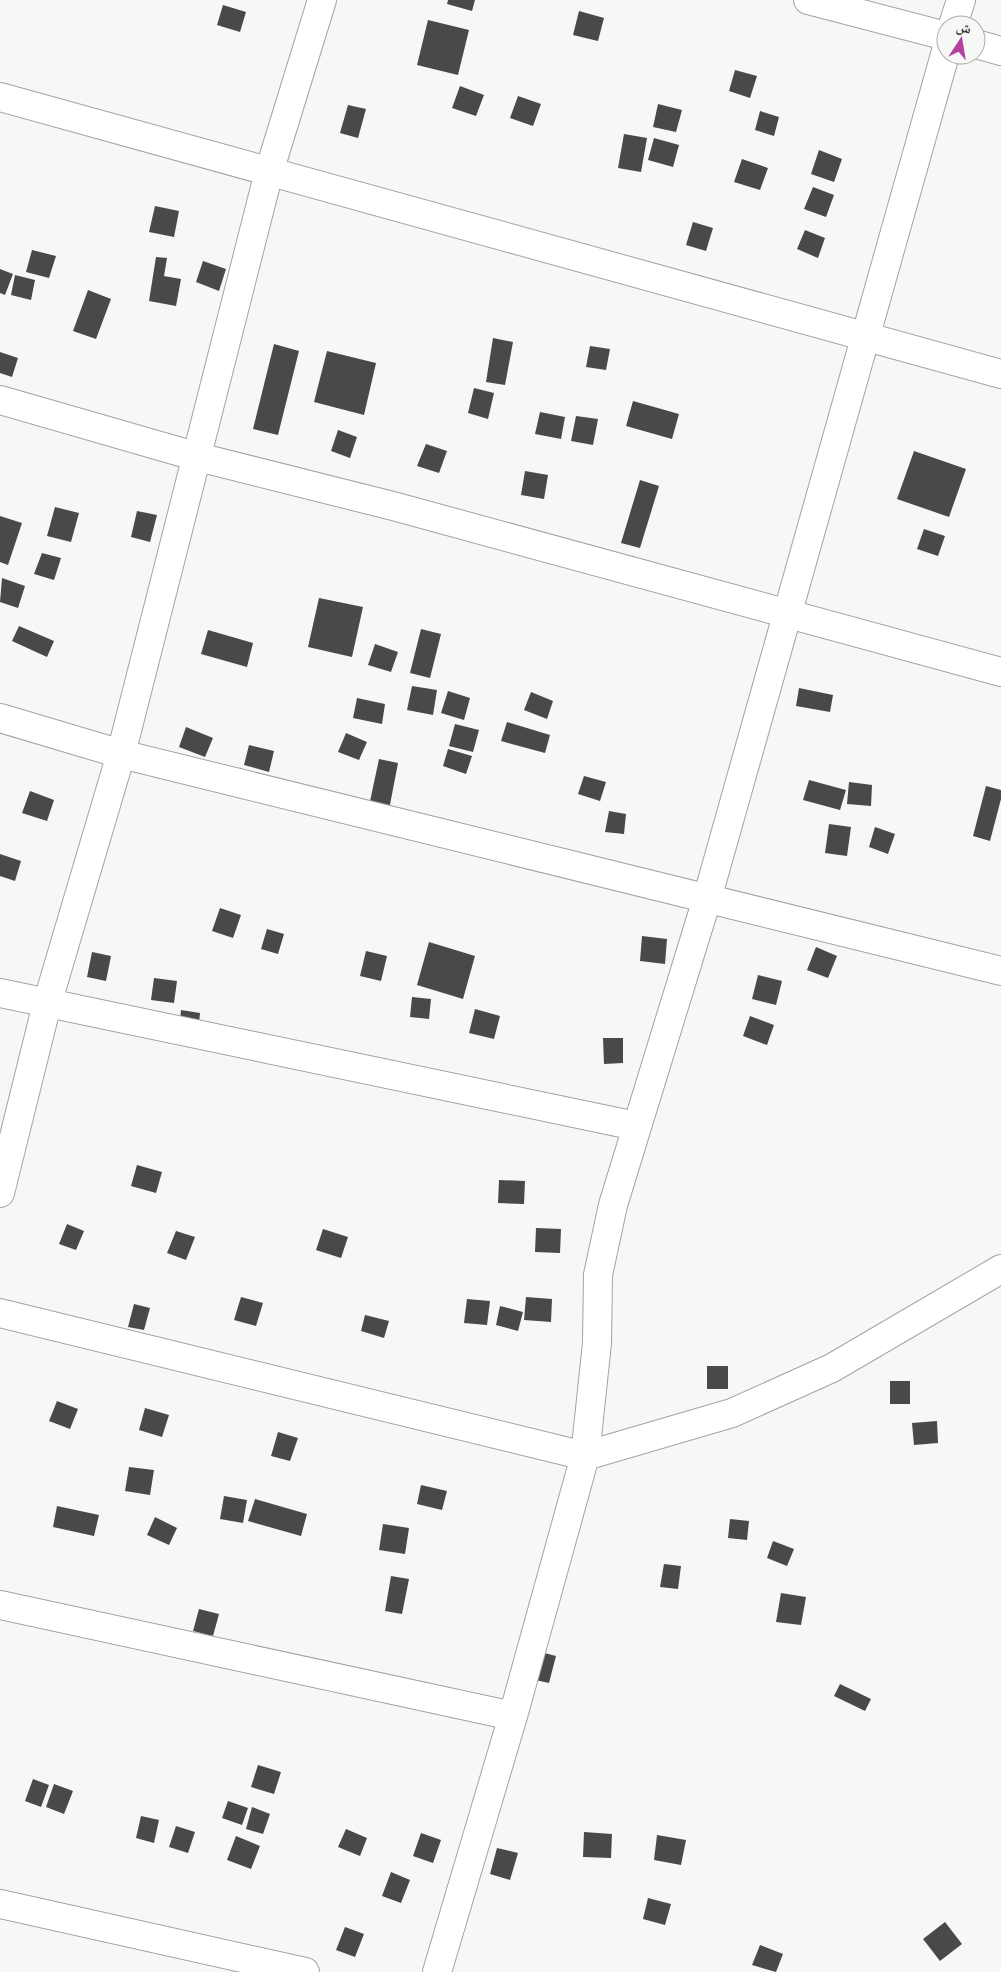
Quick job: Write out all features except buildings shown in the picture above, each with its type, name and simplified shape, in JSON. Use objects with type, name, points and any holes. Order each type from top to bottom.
[{"type":"street","points":[[0,1193],[47,1004],[122,754],[270,172],[322,0]]},
{"type":"street","points":[[808,0],[936,33]]},
{"type":"street","points":[[956,15],[960,0]]},
{"type":"street","points":[[986,47],[1001,51]]},
{"type":"street","points":[[437,1972],[586,1456],[597,1343],[598,1275],[613,1205],[707,899],[786,613],[942,65]]},
{"type":"street","points":[[0,97],[1001,374]]},
{"type":"street","points":[[0,400],[198,457],[394,506],[1001,672]]},
{"type":"street","points":[[0,718],[122,754],[1001,971]]},
{"type":"street","points":[[0,993],[636,1126]]},
{"type":"street","points":[[0,1313],[586,1456],[732,1413],[750,1405],[832,1368],[1001,1269]]},
{"type":"street","points":[[0,1605],[512,1716]]},
{"type":"street","points":[[0,1904],[305,1972]]}]
